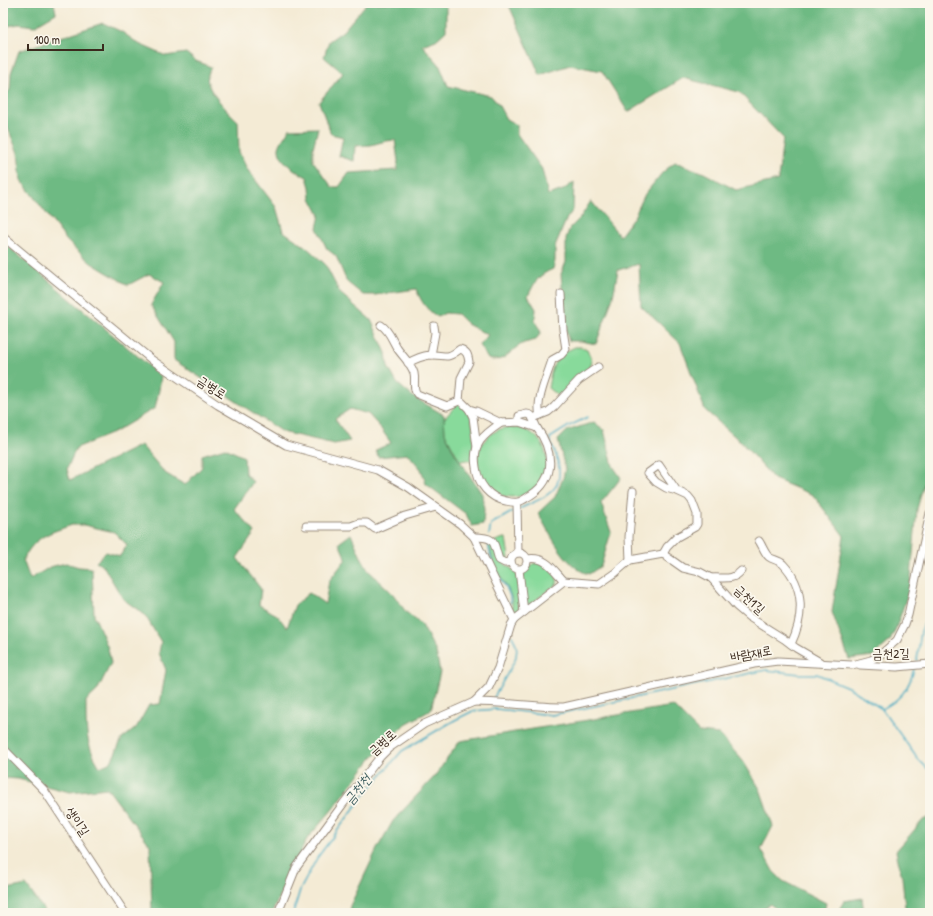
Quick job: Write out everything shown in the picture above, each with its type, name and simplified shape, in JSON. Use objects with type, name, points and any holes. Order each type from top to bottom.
[{"type":"street","name":"금병로","points":[[3,237],[152,360],[218,405],[286,445],[378,470],[408,487],[460,524],[474,537],[513,622],[498,668],[489,687],[474,702],[424,724],[389,748],[380,757],[296,868],[278,913]]},
{"type":"street","points":[[518,553],[517,507],[546,482],[548,475],[550,457],[537,428],[536,416],[552,360],[561,355],[566,349],[563,330],[561,294]]},
{"type":"street","points":[[381,325],[385,328],[408,362],[414,374],[414,388],[417,394],[447,406],[459,401]]},
{"type":"street","points":[[431,355],[435,333],[434,326]]},
{"type":"street","points":[[408,362],[431,355],[451,356],[460,349],[464,350],[468,354],[469,362],[460,378],[459,401]]},
{"type":"street","points":[[519,422],[519,416],[527,414],[536,416],[548,412],[579,380],[598,367]]},
{"type":"street","points":[[459,401],[470,409],[501,423],[519,422],[537,428]]},
{"type":"street","points":[[470,409],[474,417],[477,447]]},
{"type":"street","points":[[501,423],[485,434],[477,447],[474,458],[476,470],[484,489],[495,498],[517,507]]},
{"type":"street","points":[[630,560],[629,537],[633,491]]},
{"type":"street","points":[[513,622],[564,581],[599,584],[630,560],[663,554],[667,546],[677,537],[691,530],[697,524],[697,514],[692,501],[688,496],[677,491]]},
{"type":"street","points":[[306,526],[351,526],[359,523],[367,523],[378,527],[405,516],[436,507]]},
{"type":"street","name":"바람재로","points":[[474,702],[564,707],[754,664],[778,661],[852,665],[871,660],[880,655],[897,640],[905,624],[930,513]]},
{"type":"street","points":[[474,537],[488,539],[495,544],[499,560],[511,562]]},
{"type":"street","points":[[760,541],[768,556],[783,564],[793,579],[800,599],[800,619],[791,644]]},
{"type":"street","points":[[518,553],[524,555],[527,559]]},
{"type":"street","points":[[518,553],[514,555],[511,562],[514,568],[519,570]]},
{"type":"street","name":"금천1길","points":[[663,554],[683,568],[700,572],[711,578],[736,606],[749,617],[823,663]]},
{"type":"street","points":[[527,559],[533,558],[547,562],[564,581]]},
{"type":"street","points":[[519,570],[525,566],[527,559]]},
{"type":"street","points":[[519,570],[524,612]]},
{"type":"street","points":[[711,578],[729,578],[737,575],[741,571]]},
{"type":"street","name":"금천2길","points":[[852,665],[897,667],[930,664]]},
{"type":"street","name":"생이길","points":[[3,748],[44,790],[125,913]]},
{"type":"green space","points":[[3,3],[54,3],[56,13],[34,26],[19,24],[3,27]]},
{"type":"green space","points":[[367,3],[446,3],[446,31],[436,40],[422,45],[439,64],[448,86],[491,96],[498,104],[506,119],[517,125],[517,134],[542,169],[548,195],[563,190],[574,182],[573,210],[567,218],[555,246],[555,261],[553,269],[540,276],[528,296],[536,309],[535,321],[541,332],[536,340],[524,343],[504,358],[494,360],[488,359],[479,345],[488,335],[467,324],[457,314],[445,313],[438,317],[424,305],[416,289],[375,295],[363,295],[347,282],[336,256],[327,249],[317,228],[320,215],[311,198],[307,177],[289,166],[280,153],[279,148],[289,129],[318,128],[313,148],[313,161],[332,187],[339,187],[349,173],[397,170],[398,161],[395,140],[371,145],[355,146],[354,161],[339,156],[343,137],[331,134],[319,102],[343,73],[324,57],[329,41],[343,31]]},
{"type":"green space","points":[[508,3],[930,3],[930,462],[917,509],[910,588],[890,641],[873,656],[849,659],[832,612],[844,536],[813,495],[774,479],[741,442],[705,410],[680,343],[641,306],[639,264],[618,270],[613,297],[596,344],[581,341],[569,341],[566,331],[561,274],[566,262],[566,238],[570,228],[580,218],[591,201],[620,236],[634,217],[645,194],[662,173],[675,162],[704,173],[736,190],[778,180],[783,138],[739,92],[683,78],[628,112],[602,71],[570,65],[540,75]]},
{"type":"green space","points":[[103,23],[122,32],[139,44],[166,56],[186,53],[196,61],[211,67],[207,79],[208,83],[212,92],[230,114],[238,121],[239,152],[247,169],[276,207],[283,231],[306,247],[325,264],[340,293],[371,320],[386,353],[388,367],[397,383],[412,396],[444,415],[445,433],[454,452],[482,494],[484,510],[483,524],[472,526],[466,514],[426,484],[421,469],[408,454],[378,457],[376,450],[391,443],[368,414],[350,409],[335,419],[350,441],[334,444],[282,432],[174,360],[174,342],[151,305],[164,282],[149,274],[128,285],[91,263],[67,241],[21,180],[18,153],[3,116],[3,96],[10,90],[11,73],[19,51]]},
{"type":"green space","points":[[3,242],[161,376],[155,408],[113,433],[76,448],[67,469],[70,480],[141,445],[165,473],[185,485],[202,467],[202,455],[225,448],[244,457],[245,473],[253,482],[234,509],[255,532],[237,558],[261,589],[259,605],[277,615],[287,628],[295,605],[309,593],[325,604],[329,581],[346,559],[339,543],[351,534],[369,571],[393,594],[406,612],[422,625],[436,652],[440,672],[431,710],[404,725],[371,759],[332,810],[307,839],[272,913],[152,913],[150,845],[107,788],[70,792],[18,779],[3,778]],"holes":[[[72,525],[84,525],[114,532],[127,545],[120,556],[106,552],[96,562],[104,567],[123,599],[145,615],[161,642],[159,653],[166,670],[160,704],[149,705],[136,728],[122,739],[111,762],[100,767],[91,751],[87,736],[86,701],[97,691],[111,663],[108,648],[94,615],[92,568],[79,567],[66,563],[50,567],[30,579],[23,560],[32,546],[43,536]]]},
{"type":"green space","points":[[575,347],[587,349],[592,361],[590,369],[560,398],[548,388],[552,368],[562,355]]},
{"type":"green space","points":[[458,403],[471,417],[474,439],[473,462],[468,460],[460,461],[445,433],[444,419]]},
{"type":"green space","points":[[594,422],[604,430],[613,466],[621,478],[601,503],[611,532],[601,566],[589,574],[581,571],[566,558],[538,513],[555,497],[563,478],[565,469],[558,440],[567,431]]},
{"type":"green space","points":[[505,427],[519,427],[532,433],[541,442],[545,448],[547,462],[545,476],[537,487],[526,495],[519,497],[505,497],[498,495],[487,487],[479,476],[477,469],[477,455],[479,448],[487,437],[498,429]]},
{"type":"green space","points":[[506,538],[509,557],[508,560],[501,559],[495,541]]},
{"type":"green space","points":[[488,542],[505,564],[512,569],[518,577],[519,613],[517,614],[512,609],[512,599],[508,589],[495,568]]},
{"type":"green space","points":[[537,562],[552,570],[556,577],[557,584],[528,606],[525,605],[523,586],[524,574],[531,565]]},
{"type":"green space","points":[[673,706],[699,732],[719,734],[743,761],[760,789],[773,826],[761,849],[773,871],[783,881],[826,903],[824,913],[779,913],[770,904],[759,913],[349,913],[350,906],[377,849],[393,821],[434,777],[460,741]]},
{"type":"green space","points":[[930,817],[930,913],[909,913],[905,907],[902,877],[896,851],[923,820]]},
{"type":"green space","points":[[26,885],[46,913],[3,913],[3,890]]},
{"type":"green space","points":[[862,898],[864,913],[837,913],[844,901]]},
{"type":"waterway","points":[[519,509],[546,496],[557,484],[559,467],[550,438],[569,426],[588,417]]},
{"type":"waterway","points":[[489,535],[491,524],[514,511]]},
{"type":"waterway","points":[[488,541],[494,569],[507,589],[510,603]]},
{"type":"waterway","points":[[917,660],[921,631],[926,620],[930,602]]},
{"type":"waterway","points":[[493,699],[515,660],[516,647],[512,636]]},
{"type":"waterway","points":[[882,709],[899,698],[906,688],[914,669]]},
{"type":"waterway","name":"금천천","points":[[293,913],[300,890],[317,858],[364,795],[402,751],[473,711],[496,709],[552,715],[766,670],[800,674],[817,674],[850,688],[882,709],[917,758],[930,771]]}]
